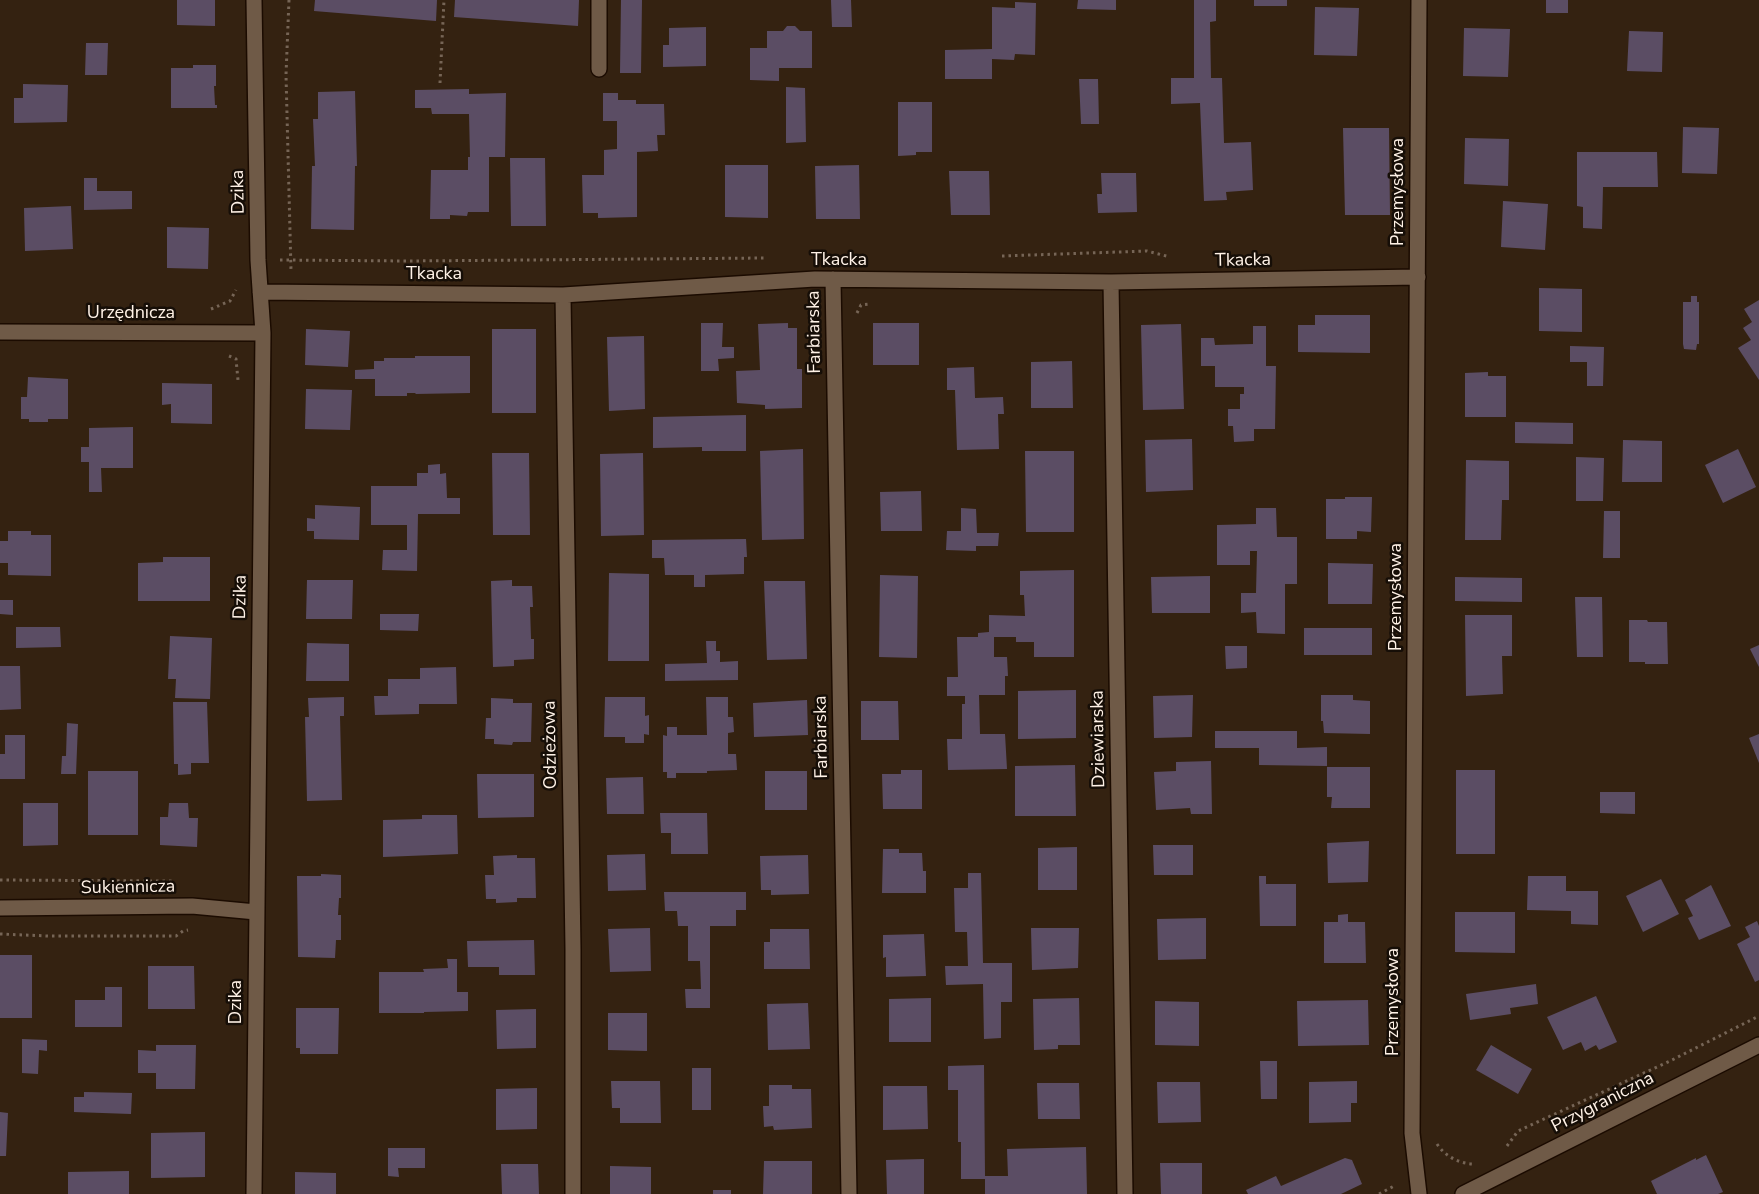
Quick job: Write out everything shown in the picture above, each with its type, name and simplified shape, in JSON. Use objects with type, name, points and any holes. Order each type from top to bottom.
[{"type":"street","name":"Dzika","points":[[254,0],[260,292],[263,333],[254,1194]]},
{"type":"street","points":[[599,0],[599,69]]},
{"type":"street","name":"Przemysłowa","points":[[1419,0],[1412,1133],[1419,1194]]},
{"type":"street","name":"Tkacka","points":[[260,292],[562,295],[815,279],[1111,282],[1418,277]]},
{"type":"street","name":"Farbiarska","points":[[833,279],[849,1194]]},
{"type":"street","name":"Dziewiarska","points":[[1111,282],[1125,1194]]},
{"type":"street","name":"Odzieżowa","points":[[562,295],[573,959],[573,1194]]},
{"type":"street","name":"Urzędnicza","points":[[0,332],[263,333]]},
{"type":"street","name":"Sukiennicza","points":[[0,908],[192,906],[256,912]]},
{"type":"street","name":"Przygraniczna","points":[[1463,1194],[1759,1045]]},
{"type":"path","points":[[289,0],[286,75],[289,260]]},
{"type":"path","points":[[440,83],[444,0]]},
{"type":"path","points":[[208,309],[216,308],[230,301],[239,284]]},
{"type":"path","points":[[228,356],[236,359],[239,389]]},
{"type":"path","points":[[0,880],[170,881],[178,883]]},
{"type":"path","points":[[1504,1150],[1518,1131],[1670,1061],[1759,1016]]},
{"type":"path","points":[[1435,1139],[1445,1154],[1466,1164],[1475,1164]]},
{"type":"building","points":[[177,0],[215,0],[215,26],[177,25]]},
{"type":"building","points":[[315,0],[437,0],[436,21],[314,11]]},
{"type":"building","points":[[455,0],[579,0],[578,26],[454,17]]},
{"type":"building","points":[[621,0],[642,0],[641,73],[620,73]]},
{"type":"building","points":[[831,0],[851,0],[852,27],[832,27]]},
{"type":"building","points":[[1078,0],[1116,0],[1116,10],[1077,9]]},
{"type":"building","points":[[1194,0],[1216,0],[1216,21],[1210,22],[1211,78],[1222,78],[1224,143],[1251,142],[1253,190],[1226,192],[1227,200],[1204,201],[1200,103],[1171,104],[1171,78],[1194,78]]},
{"type":"building","points":[[1254,0],[1287,0],[1287,6],[1254,6]]},
{"type":"building","points":[[1546,0],[1568,0],[1568,13],[1546,13]]},
{"type":"building","points":[[1015,2],[1036,3],[1035,55],[1015,54],[1014,60],[992,59],[992,79],[945,79],[945,50],[992,49],[992,7],[1015,8]]},
{"type":"building","points":[[1315,7],[1359,8],[1357,56],[1314,55]]},
{"type":"building","points":[[787,26],[795,26],[800,31],[812,31],[812,68],[779,68],[779,81],[750,80],[750,48],[767,48],[767,31],[783,31]]},
{"type":"building","points":[[706,27],[706,66],[663,67],[663,45],[669,45],[669,28]]},
{"type":"building","points":[[1464,28],[1510,29],[1508,77],[1463,76]]},
{"type":"building","points":[[1629,31],[1663,32],[1662,72],[1627,71]]},
{"type":"building","points":[[86,43],[108,43],[107,75],[85,75]]},
{"type":"building","points":[[193,65],[216,65],[216,86],[214,86],[215,105],[217,105],[217,108],[171,108],[171,68],[193,68]]},
{"type":"building","points":[[1079,79],[1098,79],[1099,124],[1081,124]]},
{"type":"building","points":[[23,84],[68,85],[67,122],[14,123],[14,98],[23,98]]},
{"type":"building","points":[[786,87],[805,88],[806,142],[786,143]]},
{"type":"building","points":[[469,89],[469,94],[506,93],[505,157],[489,157],[489,212],[468,212],[467,216],[450,215],[450,219],[430,219],[431,170],[468,170],[468,157],[470,157],[469,114],[432,114],[431,108],[415,108],[415,90]]},
{"type":"building","points":[[355,91],[357,166],[355,166],[354,230],[311,229],[312,166],[315,166],[313,119],[318,119],[318,92]]},
{"type":"building","points":[[603,93],[618,93],[618,100],[636,100],[636,104],[664,104],[665,135],[657,135],[658,151],[637,152],[637,217],[598,218],[598,213],[583,213],[582,175],[604,175],[604,150],[617,149],[617,121],[603,121]]},
{"type":"building","points":[[898,102],[932,102],[932,152],[916,152],[916,155],[898,156]]},
{"type":"building","points":[[1683,127],[1719,128],[1717,174],[1682,173]]},
{"type":"building","points":[[1343,128],[1389,128],[1390,215],[1345,215]]},
{"type":"building","points":[[1465,138],[1509,139],[1508,186],[1464,184]]},
{"type":"building","points":[[1577,152],[1657,152],[1658,187],[1603,187],[1602,229],[1583,228],[1583,207],[1577,206]]},
{"type":"building","points":[[510,158],[545,158],[546,226],[511,226]]},
{"type":"building","points":[[725,165],[768,165],[768,218],[725,217]]},
{"type":"building","points":[[859,165],[860,219],[816,219],[815,166]]},
{"type":"building","points":[[949,171],[989,171],[990,215],[951,215]]},
{"type":"building","points":[[1101,173],[1136,173],[1137,212],[1098,213],[1097,194],[1102,194]]},
{"type":"building","points":[[84,178],[97,178],[97,191],[132,191],[132,209],[84,210]]},
{"type":"building","points":[[1503,201],[1548,204],[1545,250],[1501,247]]},
{"type":"building","points":[[71,206],[73,249],[25,251],[24,208]]},
{"type":"building","points":[[167,227],[209,228],[208,269],[167,268]]},
{"type":"building","points":[[1539,288],[1582,289],[1582,332],[1539,331]]},
{"type":"building","points":[[1691,296],[1697,296],[1697,302],[1699,302],[1699,344],[1697,344],[1696,350],[1684,349],[1683,344],[1683,302],[1691,302]]},
{"type":"building","points":[[1759,300],[1759,380],[1738,348],[1751,340],[1743,328],[1752,322],[1744,309]]},
{"type":"building","points":[[1315,315],[1370,315],[1370,353],[1298,352],[1298,325],[1315,325]]},
{"type":"building","points":[[701,323],[723,323],[722,347],[734,347],[734,358],[718,359],[719,371],[701,371]]},
{"type":"building","points":[[788,323],[788,328],[797,328],[797,369],[802,369],[802,408],[765,409],[765,405],[737,403],[736,371],[760,370],[758,324]]},
{"type":"building","points":[[873,323],[919,323],[919,365],[873,365]]},
{"type":"building","points":[[1181,324],[1184,409],[1143,410],[1141,325]]},
{"type":"building","points":[[1253,326],[1266,326],[1266,366],[1276,366],[1275,429],[1254,429],[1254,441],[1234,442],[1233,426],[1228,426],[1228,409],[1240,409],[1240,394],[1244,394],[1244,387],[1215,387],[1215,366],[1201,366],[1201,338],[1214,338],[1215,345],[1253,344]]},
{"type":"building","points":[[306,329],[350,331],[348,367],[305,365]]},
{"type":"building","points":[[492,329],[536,329],[536,413],[492,413]]},
{"type":"building","points":[[644,336],[645,409],[609,411],[607,337]]},
{"type":"building","points":[[1570,346],[1604,347],[1603,386],[1587,386],[1587,362],[1570,362]]},
{"type":"building","points":[[415,356],[470,356],[470,393],[407,393],[407,396],[375,396],[375,379],[355,379],[355,370],[374,369],[374,361],[384,361],[384,358],[415,358]]},
{"type":"building","points":[[1072,361],[1073,408],[1031,408],[1031,362]]},
{"type":"building","points":[[974,367],[975,398],[1003,397],[1004,414],[998,414],[999,449],[957,450],[955,390],[947,390],[947,368]]},
{"type":"building","points":[[1488,372],[1488,376],[1506,376],[1506,417],[1465,417],[1465,373]]},
{"type":"building","points":[[28,377],[68,379],[68,419],[48,419],[48,422],[29,422],[29,419],[21,419],[21,397],[27,397]]},
{"type":"building","points":[[162,383],[212,384],[212,424],[171,423],[171,404],[162,405]]},
{"type":"building","points":[[306,389],[352,390],[350,430],[305,429]]},
{"type":"building","points":[[746,415],[746,451],[702,451],[702,447],[653,448],[653,417]]},
{"type":"building","points":[[1515,422],[1573,423],[1573,444],[1515,443]]},
{"type":"building","points":[[133,427],[133,468],[101,468],[102,492],[89,492],[89,462],[81,462],[81,447],[89,447],[89,428]]},
{"type":"building","points":[[1192,439],[1193,490],[1146,492],[1145,440]]},
{"type":"building","points":[[1623,440],[1662,441],[1662,482],[1622,482]]},
{"type":"building","points":[[803,449],[804,539],[762,540],[760,451]]},
{"type":"building","points":[[1738,449],[1756,487],[1723,503],[1705,465]]},
{"type":"building","points":[[1025,451],[1074,451],[1074,532],[1026,532]]},
{"type":"building","points":[[492,453],[529,453],[530,535],[493,535]]},
{"type":"building","points":[[643,453],[644,535],[601,536],[600,454]]},
{"type":"building","points":[[1576,457],[1604,458],[1603,501],[1576,501]]},
{"type":"building","points":[[1466,460],[1509,461],[1509,500],[1502,500],[1501,540],[1465,540]]},
{"type":"building","points":[[440,464],[440,474],[446,473],[447,498],[460,498],[460,514],[418,514],[417,571],[382,570],[383,550],[407,550],[407,525],[371,525],[371,486],[417,486],[417,473],[428,473],[428,465]]},
{"type":"building","points":[[921,491],[922,531],[881,531],[880,492]]},
{"type":"building","points":[[1345,497],[1372,497],[1371,532],[1357,531],[1357,539],[1326,539],[1326,499],[1345,499]]},
{"type":"building","points":[[315,505],[360,507],[359,540],[314,539],[314,531],[307,531],[307,518],[315,519]]},
{"type":"building","points":[[961,508],[976,509],[977,533],[999,533],[998,546],[976,546],[976,551],[946,550],[947,531],[961,531]]},
{"type":"building","points":[[1256,508],[1276,508],[1277,537],[1297,537],[1297,584],[1285,584],[1285,634],[1257,633],[1256,612],[1241,613],[1241,593],[1256,593],[1257,551],[1250,551],[1250,565],[1217,565],[1217,525],[1256,524]]},
{"type":"building","points":[[1604,511],[1620,511],[1620,558],[1603,558]]},
{"type":"building","points":[[8,531],[31,531],[31,535],[51,535],[51,576],[8,575],[8,563],[0,563],[0,541],[8,541]]},
{"type":"building","points":[[746,539],[747,557],[744,557],[744,574],[705,575],[705,587],[694,587],[694,575],[665,575],[664,558],[652,558],[652,540]]},
{"type":"building","points":[[163,557],[210,557],[210,601],[138,601],[138,563],[163,562]]},
{"type":"building","points":[[1328,563],[1373,564],[1372,604],[1328,604]]},
{"type":"building","points":[[1074,570],[1074,657],[1034,657],[1034,642],[1016,642],[1016,637],[994,637],[994,657],[1007,657],[1008,676],[1005,676],[1005,695],[979,695],[980,734],[1005,734],[1007,769],[948,770],[947,739],[962,739],[962,704],[965,704],[965,696],[947,696],[947,677],[958,677],[957,637],[978,637],[978,633],[989,632],[989,615],[1025,616],[1024,595],[1020,595],[1020,571]]},
{"type":"building","points":[[609,573],[649,574],[649,661],[608,661]]},
{"type":"building","points":[[880,575],[918,576],[917,658],[879,657]]},
{"type":"building","points":[[1210,576],[1210,613],[1152,613],[1151,577]]},
{"type":"building","points":[[1455,577],[1522,578],[1522,602],[1455,601]]},
{"type":"building","points":[[307,580],[353,580],[352,619],[306,619]]},
{"type":"building","points":[[512,580],[512,586],[532,586],[533,607],[530,607],[531,639],[534,639],[534,659],[514,660],[514,666],[493,667],[491,581]]},
{"type":"building","points":[[764,581],[805,581],[807,659],[767,660]]},
{"type":"building","points":[[1575,597],[1602,597],[1603,657],[1577,657]]},
{"type":"building","points":[[0,600],[13,600],[13,615],[0,614]]},
{"type":"building","points":[[380,614],[419,614],[418,631],[380,630]]},
{"type":"building","points":[[1465,615],[1512,615],[1512,656],[1502,656],[1503,694],[1466,696]]},
{"type":"building","points":[[1629,620],[1667,622],[1668,664],[1629,662]]},
{"type":"building","points":[[16,627],[60,627],[61,647],[16,648]]},
{"type":"building","points":[[1304,628],[1372,628],[1372,655],[1304,655]]},
{"type":"building","points":[[170,636],[212,638],[210,699],[175,698],[176,679],[168,679]]},
{"type":"building","points":[[706,641],[716,641],[716,651],[720,651],[720,662],[738,661],[738,680],[665,681],[665,664],[707,663]]},
{"type":"building","points":[[307,643],[349,644],[349,681],[306,681]]},
{"type":"building","points":[[1759,645],[1759,667],[1750,649]]},
{"type":"building","points":[[1225,646],[1247,646],[1247,668],[1226,669]]},
{"type":"building","points":[[0,666],[20,666],[21,709],[0,710]]},
{"type":"building","points":[[456,667],[457,704],[419,704],[419,714],[375,715],[374,696],[388,696],[388,679],[420,679],[420,668]]},
{"type":"building","points":[[1076,690],[1076,738],[1018,739],[1018,691]]},
{"type":"building","points":[[1193,695],[1192,737],[1154,738],[1153,696]]},
{"type":"building","points":[[1321,695],[1353,695],[1353,700],[1370,701],[1370,734],[1324,733],[1323,721],[1321,721]]},
{"type":"building","points":[[344,697],[344,716],[340,716],[342,800],[307,801],[305,717],[309,717],[308,698]]},
{"type":"building","points":[[605,697],[645,697],[645,716],[649,715],[649,735],[644,734],[644,743],[625,743],[625,737],[604,737]]},
{"type":"building","points":[[706,697],[728,697],[728,717],[733,717],[734,732],[728,733],[728,754],[736,754],[737,770],[707,771],[707,773],[676,773],[676,778],[667,778],[667,772],[663,772],[663,735],[667,736],[667,727],[677,727],[677,735],[707,735]]},
{"type":"building","points":[[491,698],[513,699],[513,703],[532,703],[531,742],[513,742],[512,745],[494,744],[494,739],[485,739],[486,718],[491,718]]},
{"type":"building","points":[[807,700],[808,735],[754,737],[753,703]]},
{"type":"building","points":[[861,701],[898,701],[899,740],[861,740]]},
{"type":"building","points":[[173,702],[207,702],[209,763],[191,763],[191,774],[178,775],[178,764],[174,764]]},
{"type":"building","points":[[67,723],[78,724],[76,774],[61,774],[62,756],[66,756]]},
{"type":"building","points":[[1215,731],[1297,731],[1297,748],[1327,747],[1327,766],[1259,765],[1259,748],[1215,748]]},
{"type":"building","points":[[1759,734],[1759,763],[1749,738]]},
{"type":"building","points":[[5,735],[25,735],[25,779],[0,779],[0,754],[5,754]]},
{"type":"building","points":[[1211,761],[1212,814],[1191,814],[1190,808],[1156,810],[1154,772],[1176,771],[1176,762]]},
{"type":"building","points":[[1075,765],[1076,816],[1015,816],[1015,766]]},
{"type":"building","points":[[1327,767],[1370,767],[1370,808],[1331,808],[1332,797],[1327,797]]},
{"type":"building","points":[[901,770],[922,770],[922,809],[883,809],[882,774],[901,774]]},
{"type":"building","points":[[1456,770],[1495,770],[1495,854],[1456,854]]},
{"type":"building","points":[[88,771],[138,771],[138,835],[88,835]]},
{"type":"building","points":[[765,771],[807,771],[807,810],[765,810]]},
{"type":"building","points":[[477,774],[534,774],[534,817],[478,818]]},
{"type":"building","points":[[643,777],[644,814],[607,814],[606,778]]},
{"type":"building","points":[[1600,792],[1635,792],[1635,814],[1600,813]]},
{"type":"building","points":[[23,803],[58,803],[58,845],[23,846]]},
{"type":"building","points":[[169,803],[188,803],[189,818],[198,818],[197,847],[160,845],[160,817],[168,817]]},
{"type":"building","points":[[660,813],[707,813],[708,854],[671,854],[671,833],[661,833]]},
{"type":"building","points":[[422,815],[457,815],[458,854],[383,857],[383,820],[422,819]]},
{"type":"building","points":[[1369,841],[1368,882],[1328,883],[1327,843]]},
{"type":"building","points":[[1153,845],[1193,845],[1193,875],[1154,875]]},
{"type":"building","points":[[1077,847],[1077,890],[1038,890],[1038,848]]},
{"type":"building","points":[[883,849],[899,849],[899,853],[922,853],[923,871],[926,871],[926,893],[882,893]]},
{"type":"building","points":[[645,854],[646,890],[608,891],[607,855]]},
{"type":"building","points":[[517,855],[517,858],[535,858],[536,898],[517,898],[517,902],[496,903],[496,899],[486,899],[485,875],[494,875],[493,856]]},
{"type":"building","points":[[808,855],[809,894],[771,895],[771,890],[761,890],[760,856]]},
{"type":"building","points":[[968,873],[981,873],[983,963],[1012,963],[1012,1002],[1001,1002],[1001,1038],[984,1039],[983,984],[946,985],[945,966],[968,966],[967,932],[955,932],[954,888],[968,888]]},
{"type":"building","points":[[321,874],[341,875],[341,898],[339,898],[338,915],[341,915],[341,940],[336,940],[335,958],[298,957],[297,876],[321,876]]},
{"type":"building","points":[[1259,876],[1266,876],[1266,884],[1296,884],[1296,926],[1260,926]]},
{"type":"building","points":[[1528,876],[1566,876],[1566,891],[1598,891],[1598,925],[1571,924],[1571,911],[1527,910]]},
{"type":"building","points":[[1661,879],[1679,914],[1643,932],[1626,896]]},
{"type":"building","points":[[1711,885],[1731,926],[1699,940],[1688,918],[1693,916],[1685,900]]},
{"type":"building","points":[[664,892],[746,892],[746,910],[736,910],[736,926],[710,926],[710,1008],[686,1008],[685,989],[701,989],[700,961],[688,961],[688,926],[678,926],[677,911],[665,911]]},
{"type":"building","points":[[1455,912],[1515,912],[1515,953],[1455,952]]},
{"type":"building","points":[[1348,914],[1348,922],[1365,922],[1366,963],[1324,963],[1324,922],[1338,922],[1338,915]]},
{"type":"building","points":[[1206,918],[1206,959],[1158,960],[1157,919]]},
{"type":"building","points":[[1757,921],[1759,926],[1759,980],[1755,982],[1737,944],[1750,937],[1745,927]]},
{"type":"building","points":[[650,928],[651,971],[610,972],[608,929]]},
{"type":"building","points":[[1031,928],[1079,928],[1078,968],[1032,970]]},
{"type":"building","points":[[770,929],[809,929],[810,969],[764,969],[764,942],[770,942]]},
{"type":"building","points":[[924,934],[926,976],[886,977],[886,957],[883,958],[883,935]]},
{"type":"building","points":[[534,940],[535,975],[499,975],[499,967],[468,967],[467,941]]},
{"type":"building","points":[[0,955],[32,955],[32,1018],[0,1018]]},
{"type":"building","points":[[447,959],[457,959],[457,992],[468,992],[468,1011],[379,1013],[379,972],[424,972],[423,969],[448,968]]},
{"type":"building","points":[[148,966],[194,966],[195,1009],[148,1009]]},
{"type":"building","points":[[1536,984],[1538,1004],[1510,1008],[1511,1014],[1470,1020],[1466,994]]},
{"type":"building","points":[[105,987],[122,987],[122,1027],[75,1027],[75,1000],[105,1000]]},
{"type":"building","points":[[1596,996],[1617,1042],[1599,1050],[1596,1045],[1585,1051],[1581,1042],[1563,1050],[1547,1017]]},
{"type":"building","points":[[931,998],[931,1042],[889,1042],[889,999]]},
{"type":"building","points":[[1079,998],[1080,1045],[1058,1045],[1058,1049],[1034,1050],[1033,999]]},
{"type":"building","points":[[1368,1000],[1369,1045],[1298,1046],[1297,1001]]},
{"type":"building","points":[[1155,1001],[1199,1002],[1199,1046],[1155,1045]]},
{"type":"building","points":[[808,1003],[810,1049],[768,1050],[767,1004]]},
{"type":"building","points":[[296,1008],[339,1008],[338,1054],[300,1054],[300,1048],[296,1048]]},
{"type":"building","points":[[536,1009],[536,1048],[497,1049],[496,1010]]},
{"type":"building","points":[[608,1013],[647,1013],[647,1051],[608,1050]]},
{"type":"building","points":[[22,1039],[47,1040],[47,1051],[39,1050],[38,1074],[22,1073]]},
{"type":"building","points":[[156,1045],[196,1045],[195,1089],[156,1089],[156,1073],[138,1073],[138,1050],[156,1051]]},
{"type":"building","points":[[1491,1045],[1532,1069],[1518,1094],[1476,1070]]},
{"type":"building","points":[[1260,1061],[1277,1061],[1277,1099],[1261,1099]]},
{"type":"building","points":[[984,1065],[985,1176],[1008,1176],[1007,1149],[1086,1147],[1087,1194],[985,1194],[985,1179],[961,1179],[961,1142],[958,1142],[958,1090],[948,1090],[948,1066]]},
{"type":"building","points":[[692,1068],[711,1068],[711,1110],[692,1110]]},
{"type":"building","points":[[611,1081],[660,1081],[661,1123],[620,1123],[620,1108],[612,1108]]},
{"type":"building","points":[[1357,1081],[1357,1103],[1351,1103],[1351,1122],[1309,1123],[1309,1082]]},
{"type":"building","points":[[1157,1082],[1200,1082],[1201,1122],[1158,1123]]},
{"type":"building","points":[[1037,1083],[1079,1083],[1080,1119],[1038,1119]]},
{"type":"building","points":[[769,1085],[792,1085],[792,1089],[811,1089],[812,1128],[774,1130],[773,1126],[764,1127],[763,1106],[769,1106]]},
{"type":"building","points":[[883,1086],[927,1086],[928,1129],[883,1130]]},
{"type":"building","points":[[537,1088],[537,1129],[496,1130],[496,1089]]},
{"type":"building","points":[[84,1092],[132,1093],[131,1114],[74,1112],[74,1097],[84,1097]]},
{"type":"building","points":[[0,1112],[8,1113],[6,1156],[0,1156]]},
{"type":"building","points":[[205,1132],[205,1177],[151,1178],[151,1133]]},
{"type":"building","points":[[388,1148],[425,1148],[425,1168],[398,1168],[399,1177],[388,1176]]},
{"type":"building","points":[[1706,1155],[1723,1192],[1718,1194],[1657,1194],[1651,1181],[1696,1158],[1696,1160]]},
{"type":"building","points":[[1345,1158],[1352,1160],[1362,1184],[1341,1194],[1248,1194],[1246,1190],[1276,1176],[1281,1186]]},
{"type":"building","points":[[924,1159],[924,1194],[887,1194],[886,1160]]},
{"type":"building","points":[[764,1161],[812,1161],[812,1194],[763,1194]]},
{"type":"building","points":[[1160,1163],[1202,1163],[1202,1194],[1161,1194]]},
{"type":"building","points":[[501,1164],[538,1164],[539,1194],[502,1194]]},
{"type":"building","points":[[610,1166],[651,1167],[651,1194],[610,1194]]},
{"type":"building","points":[[129,1171],[129,1194],[68,1194],[68,1172]]},
{"type":"building","points":[[295,1172],[336,1173],[336,1194],[295,1194]]},
{"type":"building","points":[[713,1190],[731,1190],[731,1194],[713,1194]]}]
